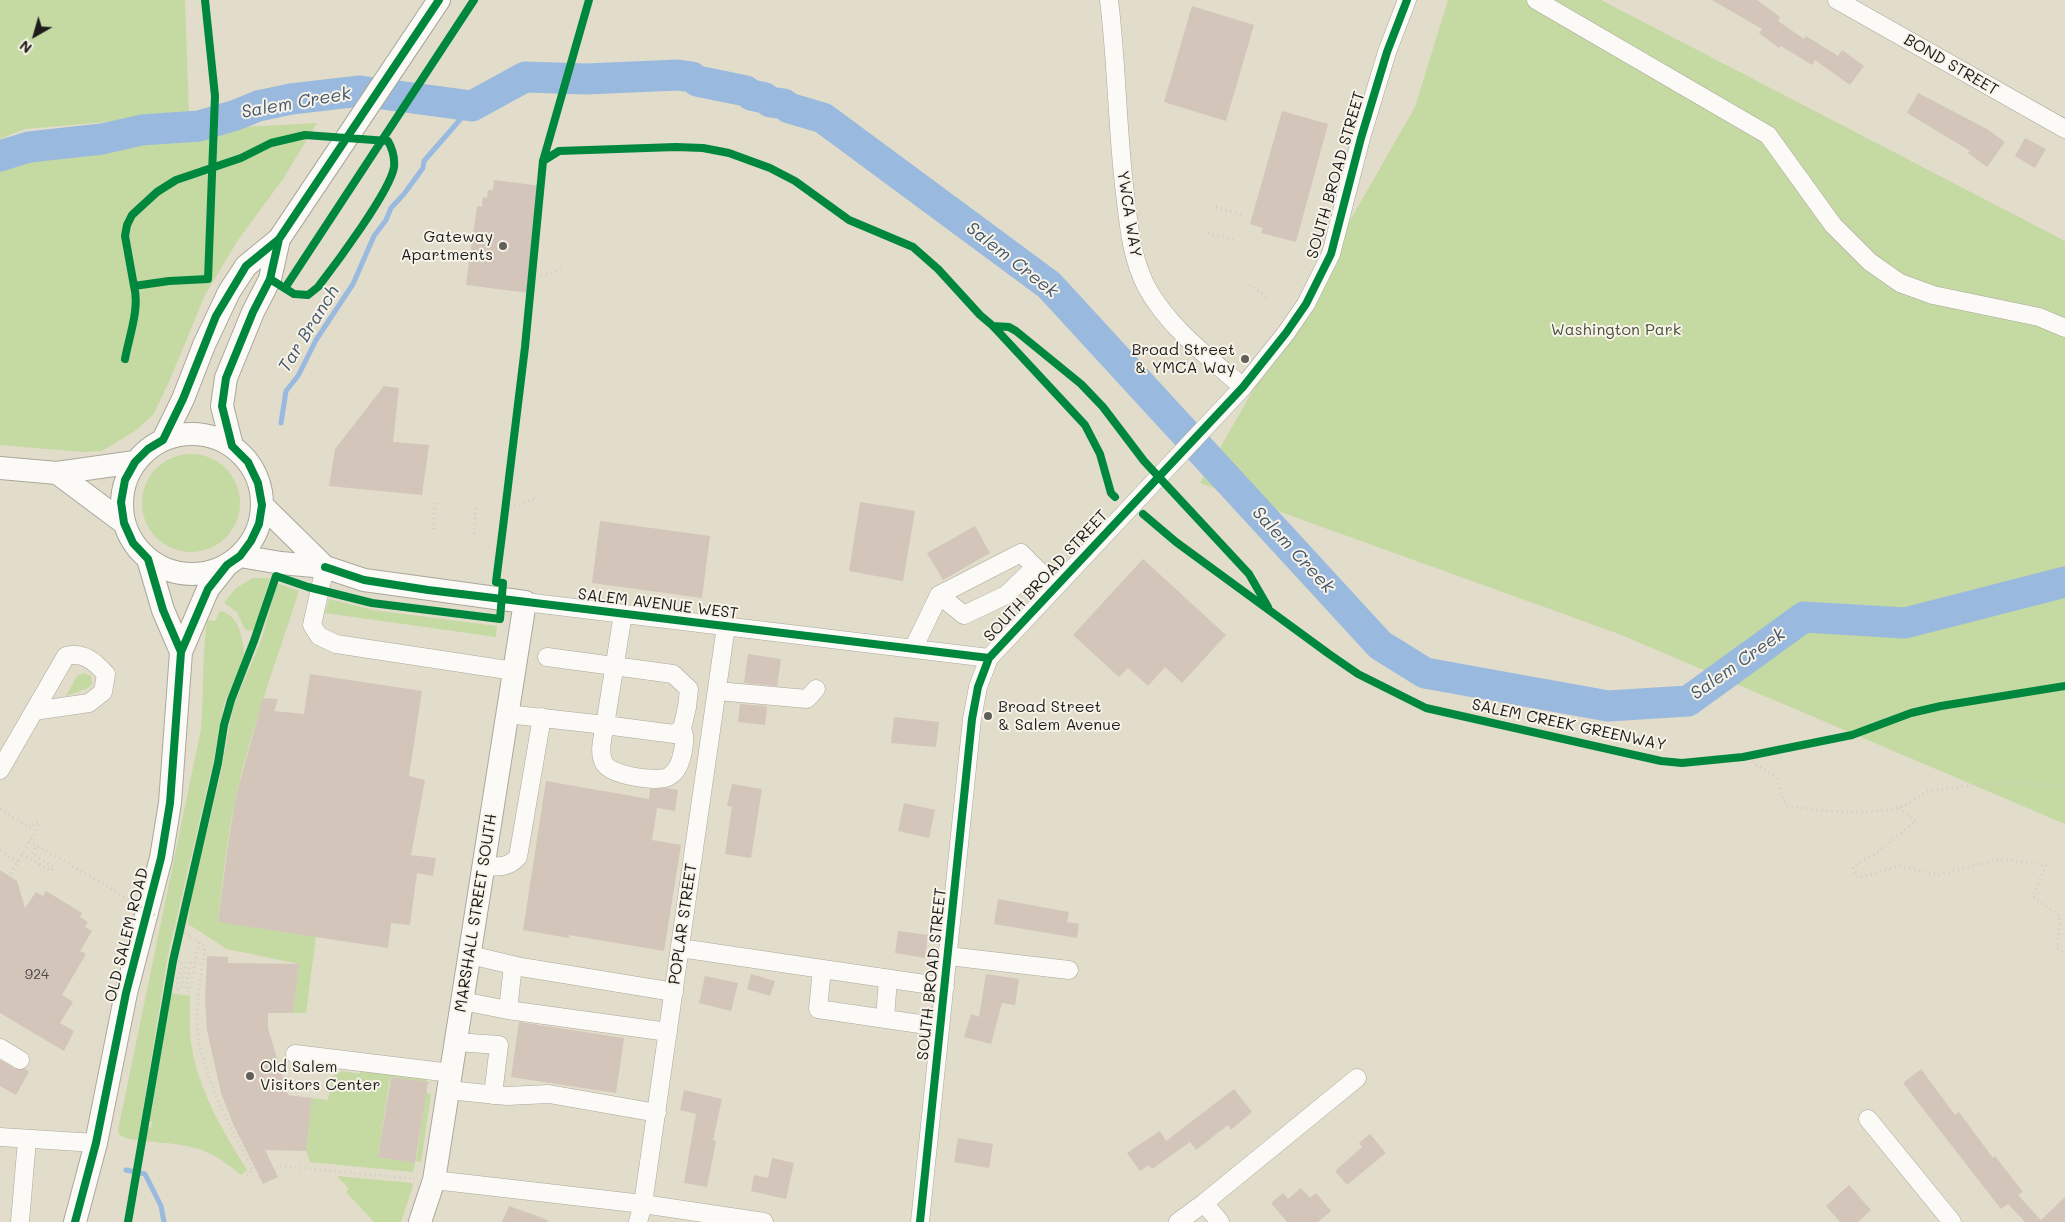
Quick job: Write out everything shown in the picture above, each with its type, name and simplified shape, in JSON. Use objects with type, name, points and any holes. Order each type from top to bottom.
[{"type":"main road","points":[[163,440],[184,398],[204,344],[229,292],[246,266],[279,239],[439,0]]},
{"type":"main road","points":[[232,446],[222,406],[226,378],[252,312],[270,279],[279,239]]},
{"type":"main road","points":[[180,434],[198,434],[216,438],[232,446],[248,462],[258,483],[262,505],[259,524],[251,541],[233,560],[208,573],[187,574],[166,570],[148,559],[133,543],[124,523],[121,502],[125,480],[135,462],[148,449],[163,440],[180,434]]},
{"type":"main road","points":[[0,468],[57,473],[135,462]]},
{"type":"main road","points":[[57,473],[124,523]]},
{"type":"main road","points":[[262,505],[325,567]]},
{"type":"main road","name":"OLD SALEM ROAD","points":[[148,559],[164,610],[181,652]]},
{"type":"main road","name":"SALEM AVENUE WEST","points":[[233,560],[325,567],[364,580],[525,602]]},
{"type":"main road","name":"OLD SALEM ROAD","points":[[75,1222],[96,1143],[126,993],[163,848],[170,803],[181,652],[208,589],[233,560]]},
{"type":"main road","name":"MARSHALL STREET SOUTH","points":[[420,1222],[426,1179],[450,1082],[525,602]]},
{"type":"street","name":"YWCA WAY","points":[[1109,0],[1123,175],[1131,243],[1136,262],[1147,287],[1165,313],[1201,352],[1243,387]]},
{"type":"street","name":"SOUTH BROAD STREET","points":[[920,1222],[972,719],[978,687],[989,658],[1135,500],[1243,387],[1286,333],[1306,304],[1330,254],[1386,52],[1407,0]]},
{"type":"street","points":[[1536,0],[1768,135],[1833,225],[1870,262],[1900,283],[1933,295],[2039,316],[2065,328]]},
{"type":"street","name":"BOND STREET","points":[[1837,0],[2065,129]]},
{"type":"street","points":[[913,649],[939,595],[1021,553],[1055,587]]},
{"type":"street","points":[[325,567],[312,625],[319,636],[336,644],[514,671]]},
{"type":"street","points":[[939,595],[964,615],[1006,595],[1035,567]]},
{"type":"street","name":"SALEM AVENUE WEST","points":[[525,602],[989,658]]},
{"type":"street","points":[[547,657],[614,665],[673,674],[681,680],[688,689],[687,707],[682,729],[686,737],[677,769],[669,776],[659,779],[619,774],[604,764],[601,754],[614,665],[623,614]]},
{"type":"street","name":"POPLAR STREET","points":[[638,1222],[643,1204],[657,1113],[726,626]]},
{"type":"street","points":[[717,690],[808,699],[816,689]]},
{"type":"street","points":[[0,770],[34,711]]},
{"type":"street","points":[[508,714],[674,734],[682,729]]},
{"type":"street","points":[[484,866],[503,867],[512,864],[518,857],[542,717]]},
{"type":"street","points":[[680,948],[945,987]]},
{"type":"street","points":[[470,955],[512,965],[674,992]]},
{"type":"street","points":[[948,956],[1069,970]]},
{"type":"street","points":[[508,1010],[512,965]]},
{"type":"street","points":[[822,969],[818,1009],[940,1027]]},
{"type":"street","points":[[885,1018],[888,979]]},
{"type":"street","points":[[462,1001],[508,1010],[668,1032]]},
{"type":"street","points":[[456,1042],[500,1045],[493,1095]]},
{"type":"street","points":[[0,1048],[20,1060]]},
{"type":"street","points":[[294,1054],[450,1082],[493,1095],[548,1094],[657,1113]]},
{"type":"street","points":[[1178,1222],[1357,1078]]},
{"type":"street","points":[[1868,1119],[1952,1222]]},
{"type":"street","points":[[0,1137],[96,1143]]},
{"type":"street","points":[[20,1222],[27,1140]]},
{"type":"street","points":[[426,1179],[643,1204],[764,1222]]},
{"type":"street","points":[[1204,1203],[1220,1222]]},
{"type":"path","points":[[1216,207],[1241,215]]},
{"type":"path","points":[[1208,233],[1233,240]]},
{"type":"path","points":[[541,276],[563,268]]},
{"type":"path","points":[[1249,285],[1267,297]]},
{"type":"path","points":[[505,510],[535,498]]},
{"type":"path","points":[[432,530],[435,502]]},
{"type":"path","points":[[474,534],[476,507]]},
{"type":"path","points":[[1739,757],[1752,755]]},
{"type":"path","points":[[1739,757],[1775,776],[1786,806],[1854,812],[1899,808],[1929,791],[1994,783],[2065,786]]},
{"type":"path","points":[[1899,808],[1916,821],[1879,851],[1853,867],[1858,878],[1899,866],[1940,875],[2000,859],[2046,865],[2033,896],[2060,916],[2057,948],[2065,954]]},
{"type":"path","points":[[0,809],[31,828],[36,822],[40,824],[9,876]]},
{"type":"path","points":[[29,841],[205,947],[200,984],[198,1034],[206,1068],[235,1135],[253,1170],[245,1176]]},
{"type":"path","points":[[22,854],[51,870],[54,866],[32,854],[36,845]]},
{"type":"path","points":[[0,851],[18,862]]},
{"type":"path","points":[[173,961],[182,962],[176,990],[181,990],[186,962],[190,963],[186,990],[190,991],[199,942]]},
{"type":"path","points":[[280,1166],[426,1179]]},
{"type":"green space","points":[[0,0],[185,0],[189,115],[25,129],[0,139]]},
{"type":"green space","name":"Washington Park","points":[[1448,0],[1601,0],[2065,241],[2065,824],[1619,634],[1200,483],[1415,107]]},
{"type":"green space","points":[[317,123],[283,179],[238,240],[205,295],[169,382],[153,415],[135,431],[102,451],[82,452],[0,445],[0,164],[69,153],[133,146],[190,130]]},
{"type":"green space","points":[[191,454],[210,458],[226,468],[236,484],[240,503],[236,522],[226,538],[210,548],[191,552],[172,548],[156,538],[146,522],[142,503],[146,484],[156,468],[172,458]]},
{"type":"green space","points":[[253,578],[270,578],[255,627],[253,630],[248,631],[244,628],[237,612],[224,603],[236,588]]},
{"type":"green space","points":[[277,583],[299,591],[242,770],[230,827],[218,921],[316,936],[306,1013],[293,1013],[299,964],[227,949],[188,924],[191,898],[221,772],[233,707],[261,641]]},
{"type":"green space","points":[[329,599],[373,610],[497,626],[496,637],[325,613]]},
{"type":"green space","points":[[220,611],[232,617],[236,623],[243,643],[244,657],[224,704],[213,763],[168,955],[138,1140],[130,1139],[121,1136],[118,1130],[201,729],[204,647],[207,620],[215,621]]},
{"type":"green space","points":[[83,673],[91,676],[92,684],[88,688],[66,696],[77,676]]},
{"type":"green space","points":[[171,993],[190,996],[190,1037],[194,1060],[212,1109],[247,1170],[241,1175],[217,1157],[196,1148],[145,1141],[148,1127],[151,1128],[152,1121],[149,1121]]},
{"type":"green space","points":[[360,1070],[424,1079],[432,1084],[390,1077],[378,1157],[415,1163],[413,1172],[310,1162],[306,1151],[312,1098],[328,1100],[332,1077],[342,1071],[360,1074]]},
{"type":"green space","points":[[426,1092],[431,1095],[421,1162],[416,1161]]},
{"type":"green space","points":[[337,1176],[412,1183],[413,1186],[401,1222],[374,1222],[346,1192],[349,1189]]},
{"type":"building","points":[[1712,0],[1757,0],[1780,17],[1778,21],[1804,39],[1806,36],[1838,56],[1842,50],[1864,66],[1850,85],[1815,60],[1812,65],[1781,46],[1779,48],[1759,33],[1762,29]]},
{"type":"building","points":[[1192,6],[1254,25],[1226,121],[1164,102]]},
{"type":"building","points":[[1918,93],[1987,129],[2005,142],[1987,167],[1968,153],[1970,151],[1907,113]]},
{"type":"building","points":[[1282,111],[1328,124],[1296,242],[1261,233],[1263,228],[1250,224]]},
{"type":"building","points":[[2025,138],[2046,149],[2035,168],[2015,156]]},
{"type":"building","name":"Gateway Apartments","points":[[494,180],[541,186],[529,293],[466,285],[477,206],[482,207],[483,197],[487,198],[488,190],[493,190]]},
{"type":"building","points":[[384,386],[399,388],[393,442],[429,445],[422,495],[329,486],[335,449]]},
{"type":"building","points":[[860,502],[915,511],[903,581],[849,571]]},
{"type":"building","points":[[600,521],[710,536],[702,598],[592,583]]},
{"type":"building","points":[[975,526],[990,553],[943,580],[927,553]]},
{"type":"building","points":[[1143,559],[1226,635],[1182,683],[1165,667],[1148,686],[1128,668],[1119,677],[1073,635]]},
{"type":"building","points":[[748,654],[781,659],[777,686],[744,683]]},
{"type":"building","points":[[310,674],[422,691],[409,776],[425,780],[411,855],[436,858],[433,876],[417,873],[410,925],[391,923],[388,948],[218,922],[236,796],[263,698],[278,699],[274,711],[304,714]]},
{"type":"building","points":[[740,704],[767,706],[765,725],[738,722]]},
{"type":"building","points":[[894,717],[939,722],[936,747],[891,743]]},
{"type":"building","points":[[546,781],[649,799],[650,789],[667,788],[678,790],[675,811],[657,808],[652,840],[681,845],[664,951],[569,935],[569,938],[523,930]]},
{"type":"building","points":[[732,784],[762,789],[751,858],[725,854],[732,807],[727,806]]},
{"type":"building","points":[[904,803],[935,810],[929,838],[898,831]]},
{"type":"building","points":[[0,870],[17,881],[25,908],[36,892],[43,896],[46,891],[82,913],[80,917],[88,922],[85,927],[92,931],[80,951],[86,954],[62,995],[73,1002],[60,1023],[74,1031],[64,1051],[0,1013]]},
{"type":"building","points":[[998,899],[1069,912],[1067,922],[1079,924],[1077,938],[994,924]]},
{"type":"building","points":[[898,931],[928,935],[925,958],[895,953]]},
{"type":"building","name":"Old Salem Visitors Center","points":[[207,956],[228,957],[228,963],[299,964],[293,1013],[268,1013],[268,1028],[288,1095],[312,1098],[306,1151],[265,1150],[278,1177],[263,1184],[233,1124],[221,1093],[207,1030],[205,1000]]},
{"type":"building","points":[[751,974],[775,981],[770,996],[747,989]]},
{"type":"building","points":[[986,974],[1019,979],[1015,1005],[1002,1003],[991,1044],[964,1037],[971,1014],[979,1017]]},
{"type":"building","points":[[705,976],[738,983],[731,1011],[699,1003]]},
{"type":"building","points":[[519,1022],[624,1038],[616,1093],[511,1077]]},
{"type":"building","points":[[0,1060],[15,1069],[25,1069],[29,1072],[16,1095],[0,1086]]},
{"type":"building","points":[[1921,1069],[1955,1115],[1959,1112],[1993,1158],[1995,1156],[2023,1192],[2018,1195],[2041,1220],[2065,1197],[2065,1222],[2025,1222],[2008,1204],[2001,1209],[1903,1083]]},
{"type":"building","points":[[391,1077],[428,1082],[415,1163],[378,1157]]},
{"type":"building","points":[[1234,1089],[1252,1112],[1231,1130],[1228,1125],[1196,1150],[1190,1142],[1152,1169],[1149,1165],[1140,1171],[1127,1153],[1160,1131],[1166,1141]]},
{"type":"building","points":[[684,1090],[722,1099],[713,1140],[716,1141],[707,1187],[684,1183],[696,1114],[680,1110]]},
{"type":"building","points":[[1370,1134],[1386,1153],[1347,1185],[1335,1171],[1362,1147],[1359,1143]]},
{"type":"building","points":[[958,1138],[993,1144],[989,1168],[954,1162]]},
{"type":"building","points":[[772,1158],[794,1163],[786,1199],[751,1191],[754,1175],[768,1178]]},
{"type":"building","points":[[1849,1185],[1871,1210],[1858,1222],[1840,1222],[1826,1206]]},
{"type":"building","points":[[1301,1188],[1310,1198],[1316,1193],[1331,1211],[1318,1222],[1287,1222],[1271,1203],[1283,1193],[1288,1199]]},
{"type":"building","points":[[509,1206],[548,1220],[548,1222],[502,1222]]},
{"type":"waterway","name":"Salem Creek","points":[[0,156],[29,147],[102,139],[142,130],[199,126],[258,106],[291,99],[360,91],[472,106],[525,77],[586,79],[678,75],[746,91],[751,95],[765,98],[770,102],[784,104],[789,108],[823,118],[1049,285],[1380,645],[1425,673],[1608,706],[1688,701],[1804,617],[1905,623],[2065,582]]},
{"type":"waterway","name":"Tar Branch","points":[[281,423],[286,391],[298,376],[316,340],[353,284],[374,236],[386,220],[391,208],[423,168],[424,161],[472,106]]},
{"type":"waterway","name":"Tar Branch","points":[[126,1170],[145,1174],[161,1206],[164,1222]]},
{"type":"cycle path","points":[[205,0],[215,96],[208,279],[169,281],[134,286],[125,236],[127,225],[132,215],[157,192],[176,180],[241,158],[271,143],[305,135],[388,141],[393,154],[394,167],[391,178],[361,227],[318,287],[308,295],[294,294],[270,279]]},
{"type":"cycle path","points":[[181,652],[163,610],[148,559],[133,543],[124,523],[121,502],[125,480],[135,462],[148,449],[163,440],[183,399],[216,316],[246,266],[279,239],[439,0]]},
{"type":"cycle path","points":[[285,288],[474,0]]},
{"type":"cycle path","points":[[128,1222],[173,961],[218,763],[224,725],[231,700],[276,576],[308,587],[372,603],[500,619],[503,583],[496,582],[525,347],[543,161],[589,0]]},
{"type":"cycle path","points":[[920,1222],[972,719],[978,687],[989,658],[1243,387],[1286,333],[1306,304],[1331,254],[1361,138],[1387,52],[1407,0]]},
{"type":"cycle path","points":[[543,161],[559,151],[676,147],[703,148],[729,153],[770,168],[795,181],[849,220],[913,247],[938,269],[1085,425],[1100,454],[1111,493],[1115,497]]},
{"type":"cycle path","points":[[75,1222],[96,1143],[126,993],[161,858],[170,803],[181,652],[208,589],[227,565],[240,556],[251,541],[259,524],[262,505],[258,483],[248,462],[232,446],[222,406],[226,378],[253,312],[270,279],[279,239]]},
{"type":"cycle path","points":[[125,359],[135,313],[136,295],[134,286]]},
{"type":"cycle path","points":[[993,326],[1009,327],[1016,331],[1081,384],[1103,407],[1144,461],[1249,574],[1268,607]]},
{"type":"cycle path","name":"SALEM CREEK GREENWAY","points":[[1143,514],[1176,542],[1358,674],[1426,708],[1661,761],[1682,763],[1743,757],[1852,735],[1911,713],[1941,706],[2065,686]]},
{"type":"cycle path","points":[[325,567],[364,580],[428,590],[989,658]]},
{"type":"place","name":"Gateway Apartments","points":[[503,246]]},
{"type":"place","name":"Broad Street & YMCA Way","points":[[1245,359]]},
{"type":"place","name":"Broad Street & Salem Avenue","points":[[988,716]]},
{"type":"place","name":"Old Salem Visitors Center","points":[[250,1076]]}]
